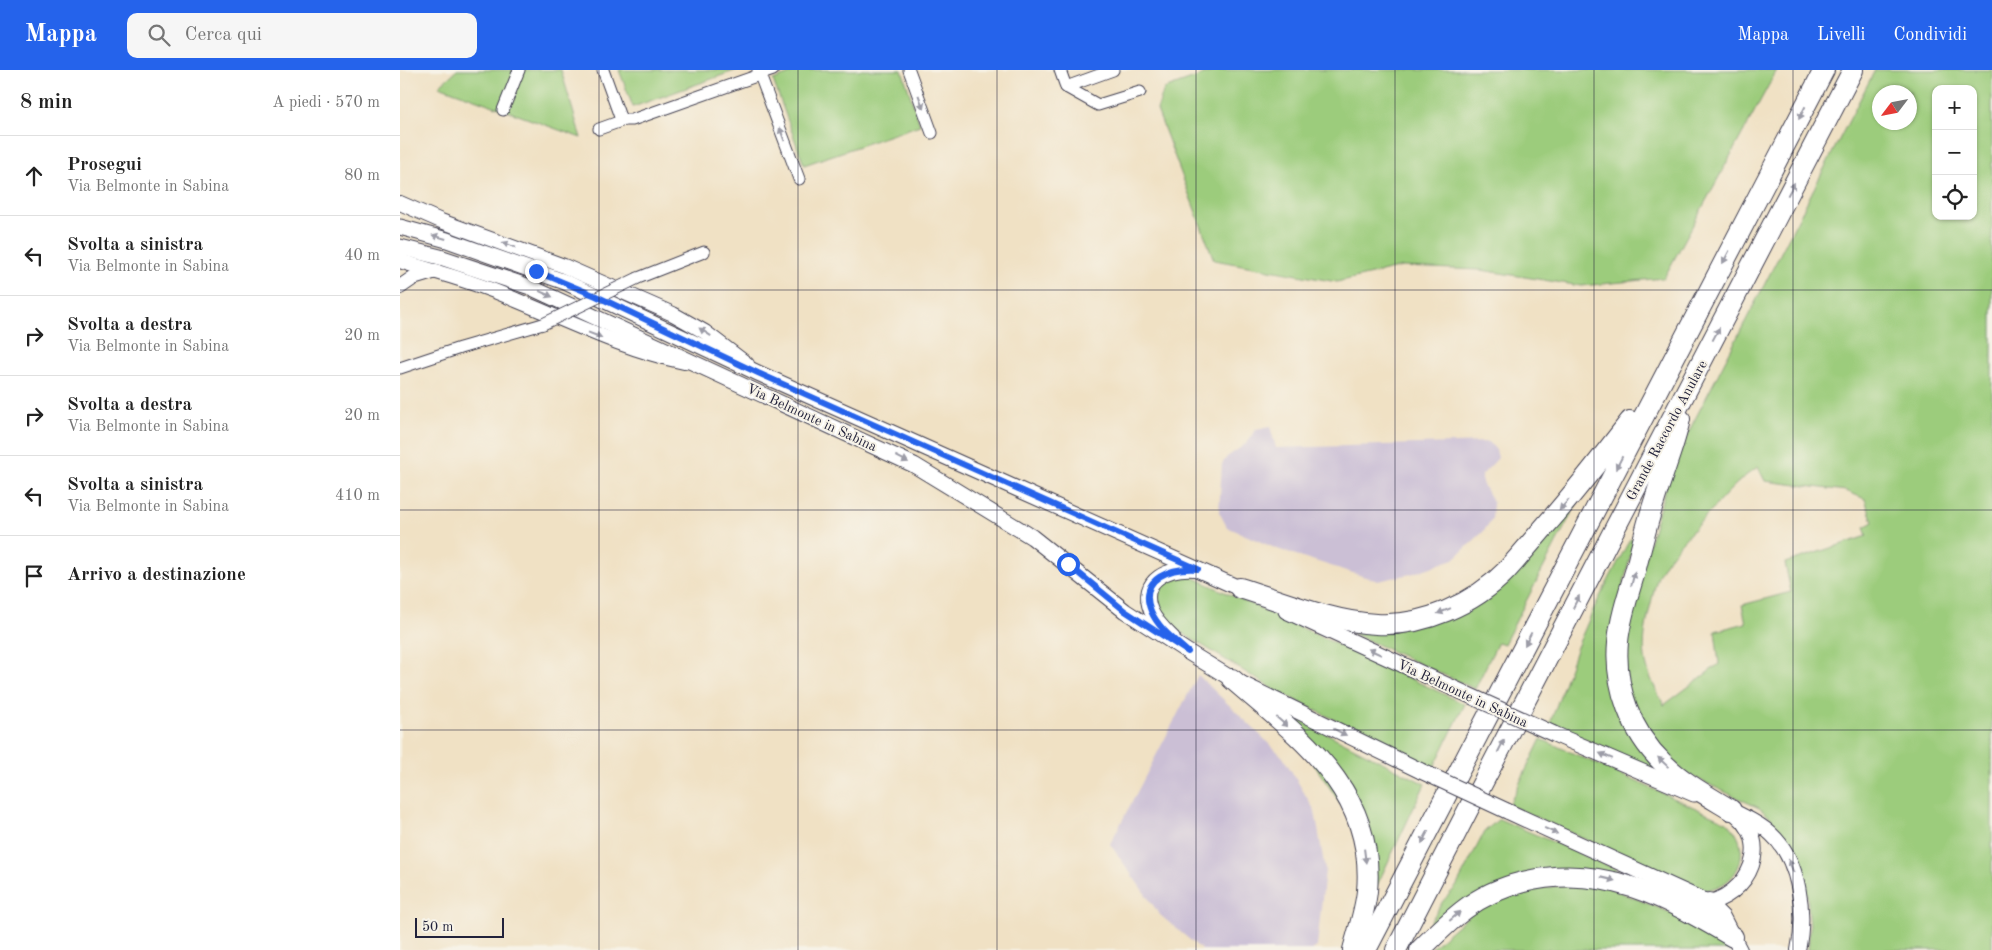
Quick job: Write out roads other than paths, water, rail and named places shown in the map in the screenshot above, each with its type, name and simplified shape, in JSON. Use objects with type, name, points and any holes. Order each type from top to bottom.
[{"type":"highway","name":"Grande Raccordo Anulare","points":[[1366,950],[1824,70]]},
{"type":"highway","name":"Grande Raccordo Anulare","points":[[1396,950],[1853,70]]},
{"type":"highway","points":[[1240,588],[1334,616],[1375,624],[1412,622],[1458,605],[1481,592],[1506,571],[1571,497],[1660,384]]},
{"type":"highway","points":[[1686,391],[1676,438],[1655,499],[1626,604],[1618,640],[1618,669],[1625,704],[1650,749],[1670,769],[1731,810]]},
{"type":"highway","points":[[1232,679],[1319,756],[1335,776],[1351,803],[1362,837],[1367,881],[1363,913],[1353,950]]},
{"type":"highway","points":[[1420,950],[1465,908],[1488,894],[1518,883],[1541,878],[1578,875],[1604,878],[1694,904],[1709,903]]},
{"type":"highway","points":[[1641,890],[1737,944]]},
{"type":"main road","name":"Via Belmonte in Sabina","points":[[400,227],[457,243],[565,282],[758,373],[1240,588],[1554,734],[1731,810],[1743,821],[1753,839],[1754,849],[1751,866],[1737,889],[1709,903],[1507,811],[1420,771],[1232,679],[1125,611],[1032,537],[943,481],[892,454],[530,287],[440,257],[400,247]]},
{"type":"street","points":[[503,110],[519,70]]},
{"type":"street","points":[[603,70],[620,117],[624,120]]},
{"type":"street","points":[[599,129],[624,120],[632,120],[759,72],[773,70]]},
{"type":"street","points":[[909,70],[932,133]]},
{"type":"street","points":[[1060,70],[1066,87],[1098,105],[1140,92]]},
{"type":"street","points":[[1066,87],[1113,70]]},
{"type":"street","points":[[759,72],[799,179]]},
{"type":"street","points":[[400,203],[441,221],[564,266],[679,317],[713,338],[758,373]]},
{"type":"street","points":[[400,368],[543,324],[638,278],[704,252]]},
{"type":"street","points":[[400,261],[437,271],[515,299],[585,331],[636,350],[699,365]]},
{"type":"street","points":[[400,287],[413,278],[437,271]]},
{"type":"street","name":"Via Belmonte in Sabina","points":[[1188,652],[1158,622],[1151,611],[1148,600],[1154,582],[1164,574],[1175,569],[1198,569]]},
{"type":"street","name":"Via Belmonte in Sabina","points":[[1731,810],[1770,833],[1785,852],[1800,898],[1802,925],[1798,950]]},
{"type":"street","name":"Via Belmonte in Sabina","points":[[1709,903],[1720,912],[1737,944]]}]
